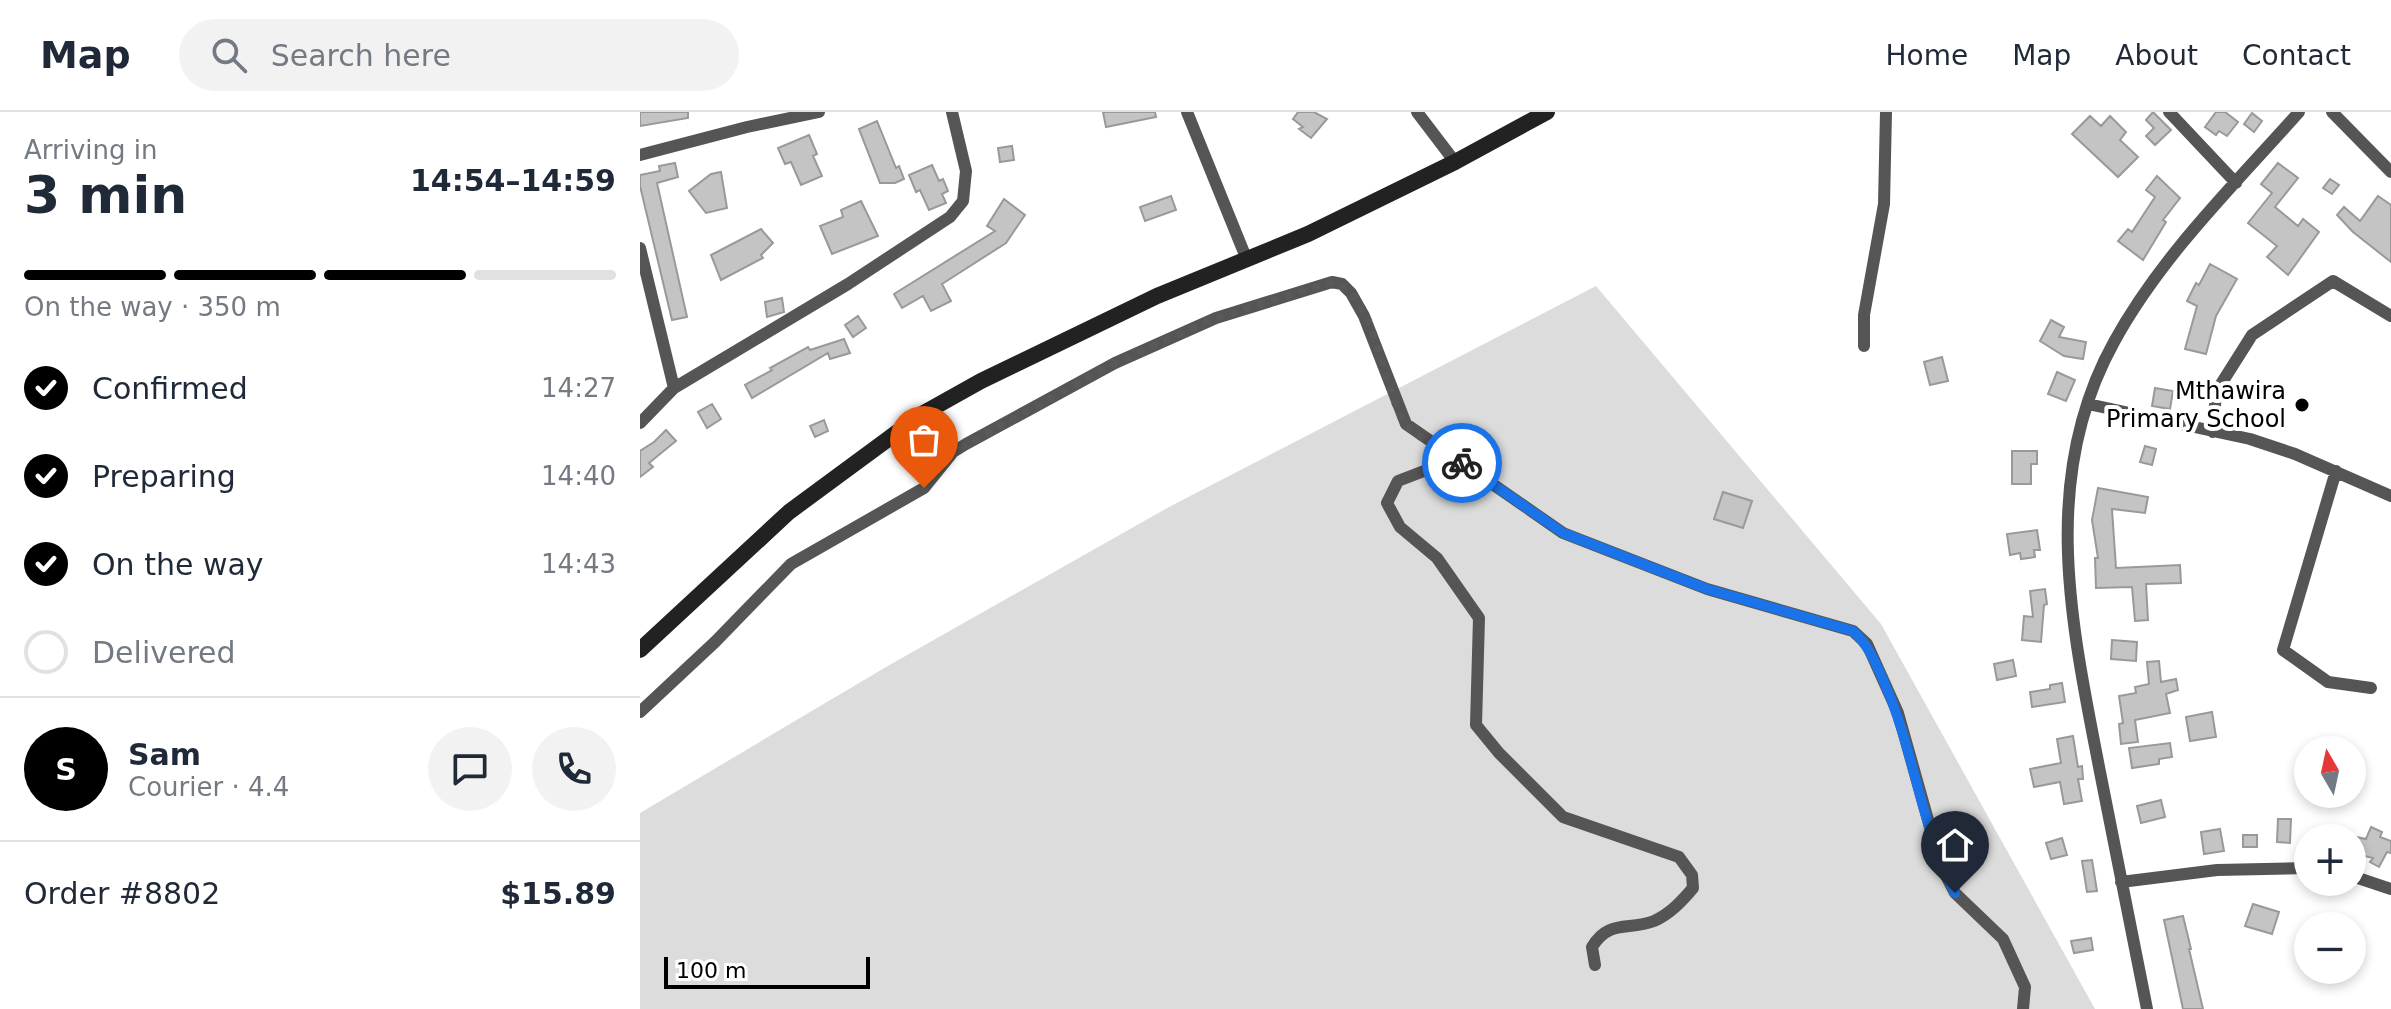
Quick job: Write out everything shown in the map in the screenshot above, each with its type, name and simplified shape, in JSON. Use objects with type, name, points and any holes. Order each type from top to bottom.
[{"type":"main road","points":[[640,650],[789,512],[922,414],[981,381],[1144,303],[1308,234],[1455,162],[1547,112]]},
{"type":"street","points":[[640,155],[819,112]]},
{"type":"street","points":[[640,423],[674,388],[848,284],[950,217],[963,201],[966,171],[952,112]]},
{"type":"street","points":[[1187,112],[1247,260]]},
{"type":"street","points":[[1417,112],[1455,162]]},
{"type":"street","points":[[1864,346],[1864,315],[1884,204],[1886,112]]},
{"type":"street","points":[[2169,112],[2236,183]]},
{"type":"street","points":[[2147,1009],[2081,677],[2068,569],[2069,481],[2074,446],[2113,343],[2131,314],[2158,275],[2299,112]]},
{"type":"street","points":[[2332,112],[2391,172]]},
{"type":"street","points":[[640,248],[674,388]]},
{"type":"street","points":[[2213,432],[2216,392],[2252,335],[2333,281],[2391,316]]},
{"type":"street","points":[[640,712],[715,642],[791,564],[924,488],[953,452],[1115,363],[1216,318],[1332,282],[1342,284],[1364,316],[1406,424],[1455,459],[1563,533],[1707,589],[1853,631],[1867,644],[1898,713],[1941,866],[1955,893],[2003,939],[2025,987],[2023,1009]]},
{"type":"street","points":[[2088,404],[2250,439],[2336,471],[2391,496]]},
{"type":"street","points":[[1455,459],[1398,481],[1387,503],[1400,527],[1437,558],[1479,618],[1476,725],[1499,753],[1563,817],[1679,857],[1692,875],[1693,888],[1676,906],[1653,921],[1600,934],[1592,947],[1595,965]]},
{"type":"street","points":[[2336,471],[2283,650],[2328,682],[2371,688]]},
{"type":"street","points":[[2121,882],[2217,870],[2294,868]]},
{"type":"street","points":[[2366,881],[2391,889]]},
{"type":"shaded area","points":[[1596,286],[1881,624],[2095,1009],[640,1009],[640,813],[886,667],[1169,507]]},
{"type":"building","points":[[640,112],[688,112],[688,118],[640,126]]},
{"type":"building","points":[[1103,112],[1155,112],[1156,117],[1106,127]]},
{"type":"building","points":[[1298,112],[1314,112],[1327,119],[1311,138],[1299,129],[1303,127],[1293,119]]},
{"type":"building","points":[[2153,112],[2171,130],[2155,145],[2146,136],[2154,128],[2146,120]]},
{"type":"building","points":[[2216,112],[2225,112],[2238,122],[2227,136],[2219,131],[2216,135],[2205,127]]},
{"type":"building","points":[[2252,113],[2262,121],[2254,132],[2244,124]]},
{"type":"building","points":[[2090,116],[2101,126],[2110,116],[2126,132],[2120,140],[2138,157],[2118,177],[2072,134]]},
{"type":"building","points":[[877,121],[896,168],[899,166],[904,179],[895,183],[880,183],[859,129]]},
{"type":"building","points":[[809,135],[817,154],[813,156],[822,176],[801,185],[791,162],[785,164],[778,148]]},
{"type":"building","points":[[1012,146],[1014,160],[1000,162],[998,148]]},
{"type":"building","points":[[675,163],[678,177],[657,183],[687,317],[672,320],[640,175],[660,171],[659,166]]},
{"type":"building","points":[[2278,163],[2298,178],[2275,207],[2298,226],[2303,219],[2319,232],[2288,275],[2267,257],[2277,246],[2248,223],[2272,193],[2261,184]]},
{"type":"building","points":[[932,165],[939,181],[943,179],[948,191],[942,194],[946,203],[929,210],[909,175]]},
{"type":"building","points":[[721,172],[727,208],[706,213],[689,191],[711,174]]},
{"type":"building","points":[[2157,176],[2180,198],[2163,220],[2166,222],[2143,260],[2118,241],[2128,229],[2132,232],[2155,197],[2146,190]]},
{"type":"building","points":[[2330,179],[2339,185],[2332,194],[2323,188]]},
{"type":"building","points":[[1171,196],[1176,210],[1145,221],[1140,207]]},
{"type":"building","points":[[2378,196],[2391,205],[2391,262],[2337,215],[2344,207],[2360,221]]},
{"type":"building","points":[[1004,199],[1025,215],[1006,243],[942,284],[951,301],[931,311],[923,296],[902,308],[894,294],[995,231],[987,226]]},
{"type":"building","points":[[861,201],[878,236],[832,254],[820,226],[843,217],[841,210]]},
{"type":"building","points":[[761,229],[773,243],[761,255],[763,258],[721,280],[711,255]]},
{"type":"building","points":[[2210,264],[2237,279],[2216,316],[2206,354],[2185,349],[2197,306],[2187,301]]},
{"type":"building","points":[[782,298],[784,312],[767,317],[765,302]]},
{"type":"building","points":[[858,316],[866,328],[853,337],[845,325]]},
{"type":"building","points":[[2051,320],[2064,327],[2059,337],[2086,342],[2083,359],[2064,356],[2040,341]]},
{"type":"building","points":[[844,339],[850,353],[830,359],[828,353],[752,398],[745,385],[772,370],[770,368],[808,347],[810,350]]},
{"type":"building","points":[[1942,357],[1948,381],[1930,385],[1924,362]]},
{"type":"building","points":[[2057,372],[2075,380],[2066,401],[2048,394]]},
{"type":"building","points":[[2155,388],[2173,391],[2170,409],[2152,406]]},
{"type":"building","points":[[712,404],[721,419],[707,428],[698,412]]},
{"type":"building","points":[[824,420],[828,431],[815,437],[810,426]]},
{"type":"building","points":[[666,430],[676,441],[649,463],[653,467],[640,477],[640,451]]},
{"type":"building","points":[[2145,446],[2156,449],[2152,465],[2140,462]]},
{"type":"building","points":[[2012,451],[2037,451],[2037,464],[2031,464],[2031,484],[2012,484]]},
{"type":"building","points":[[2098,488],[2148,497],[2145,513],[2112,509],[2116,568],[2180,565],[2181,583],[2146,584],[2148,620],[2135,621],[2132,587],[2096,588],[2095,558],[2098,558],[2092,520]]},
{"type":"building","points":[[1723,492],[1752,501],[1743,528],[1714,519]]},
{"type":"building","points":[[2037,530],[2040,550],[2034,550],[2035,557],[2021,559],[2020,553],[2010,555],[2007,534]]},
{"type":"building","points":[[2045,589],[2047,604],[2044,605],[2041,642],[2022,640],[2024,616],[2033,617],[2030,591]]},
{"type":"building","points":[[2112,640],[2137,642],[2136,661],[2111,659]]},
{"type":"building","points":[[2013,660],[2016,676],[1997,680],[1994,664]]},
{"type":"building","points":[[2159,661],[2161,682],[2176,679],[2178,690],[2166,694],[2170,713],[2135,720],[2138,742],[2121,744],[2119,724],[2123,723],[2119,696],[2136,693],[2135,687],[2149,684],[2147,662]]},
{"type":"building","points":[[2062,683],[2065,702],[2032,707],[2030,692],[2050,689],[2050,685]]},
{"type":"building","points":[[2212,712],[2216,737],[2190,741],[2186,717]]},
{"type":"building","points":[[2073,736],[2078,767],[2082,766],[2083,779],[2078,779],[2082,801],[2064,804],[2060,782],[2034,787],[2030,769],[2061,763],[2057,739]]},
{"type":"building","points":[[2170,743],[2172,757],[2159,759],[2159,764],[2132,768],[2129,748]]},
{"type":"building","points":[[2161,800],[2165,817],[2141,823],[2137,806]]},
{"type":"building","points":[[2278,819],[2291,819],[2290,843],[2277,842]]},
{"type":"building","points":[[2371,827],[2382,832],[2380,837],[2391,841],[2391,853],[2387,852],[2379,867],[2370,862],[2373,858],[2366,856],[2366,839]]},
{"type":"building","points":[[2220,829],[2224,851],[2204,854],[2201,832]]},
{"type":"building","points":[[2243,835],[2257,835],[2257,847],[2243,847]]},
{"type":"building","points":[[2062,838],[2067,855],[2051,859],[2046,843]]},
{"type":"building","points":[[2092,860],[2097,891],[2087,892],[2082,861]]},
{"type":"building","points":[[2253,904],[2279,912],[2272,934],[2245,926]]},
{"type":"building","points":[[2183,916],[2203,1009],[2183,1009],[2164,920]]},
{"type":"building","points":[[2091,938],[2093,950],[2074,953],[2071,941]]},
{"type":"way so far","points":[[924,488],[953,452],[1115,363],[1216,318],[1332,282],[1342,284],[1351,293],[1364,316],[1406,424],[1462,463]]},
{"type":"place","name":"Mthawira Primary School","points":[[2302,405]]},
{"type":"route","points":[[1462,463],[1563,533],[1707,589],[1853,631],[1867,644],[1898,713],[1941,866],[1955,893]]}]
